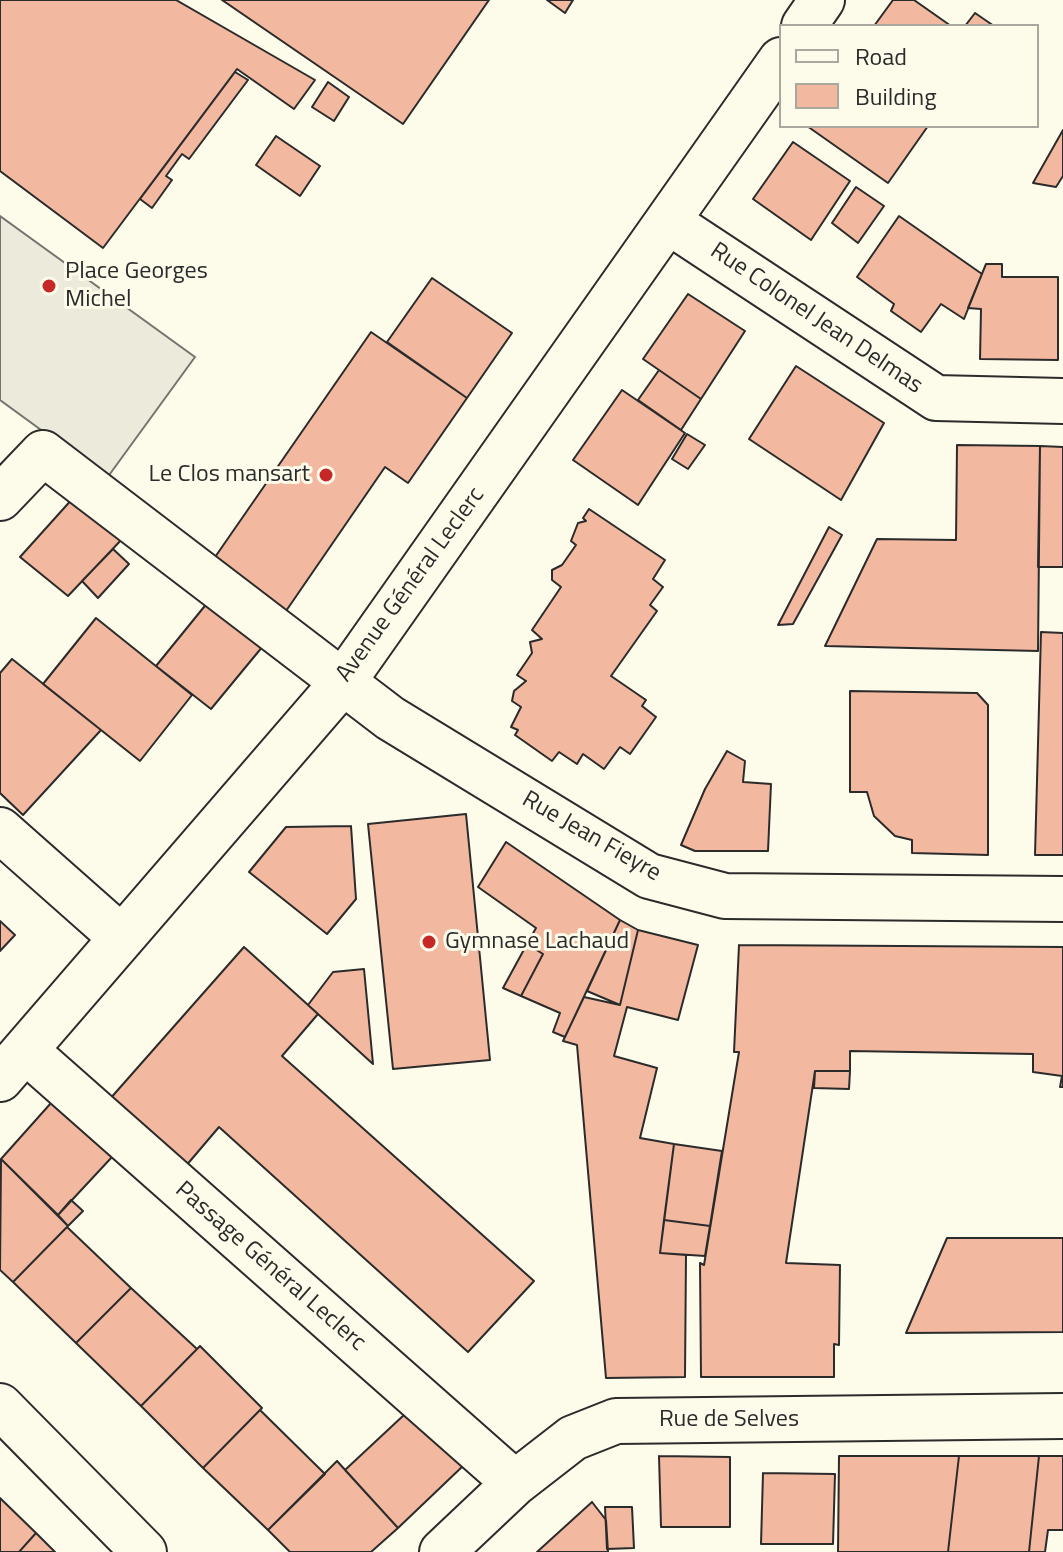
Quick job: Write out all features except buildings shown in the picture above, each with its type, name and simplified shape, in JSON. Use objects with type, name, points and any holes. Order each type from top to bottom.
[{"type":"street","points":[[805,24],[822,0]]},
{"type":"street","name":"Avenue Général Leclerc","points":[[13,1065],[343,682],[779,63]]},
{"type":"street","name":"Rue Colonel Jean Delmas","points":[[669,222],[936,398],[1063,401]]},
{"type":"street","name":"Rue Jean Fieyre","points":[[0,498],[43,453],[390,718],[649,876],[725,896],[1063,899]]},
{"type":"street","points":[[0,830],[122,938]]},
{"type":"street","name":"Passage Général Leclerc","points":[[13,1065],[515,1483]]},
{"type":"street","points":[[0,1406],[144,1552]]},
{"type":"street","name":"Rue de Selves","points":[[442,1552],[515,1483],[573,1438],[616,1421],[1063,1416]]},
{"type":"shaded area","name":"Place Georges Michel","points":[[0,216],[195,357],[107,478],[0,400]]},
{"type":"place","name":"Place Georges Michel","points":[[49,286]]},
{"type":"place","name":"Le Clos mansart","points":[[326,475]]},
{"type":"place","name":"Gymnase Lachaud","points":[[429,942]]}]
